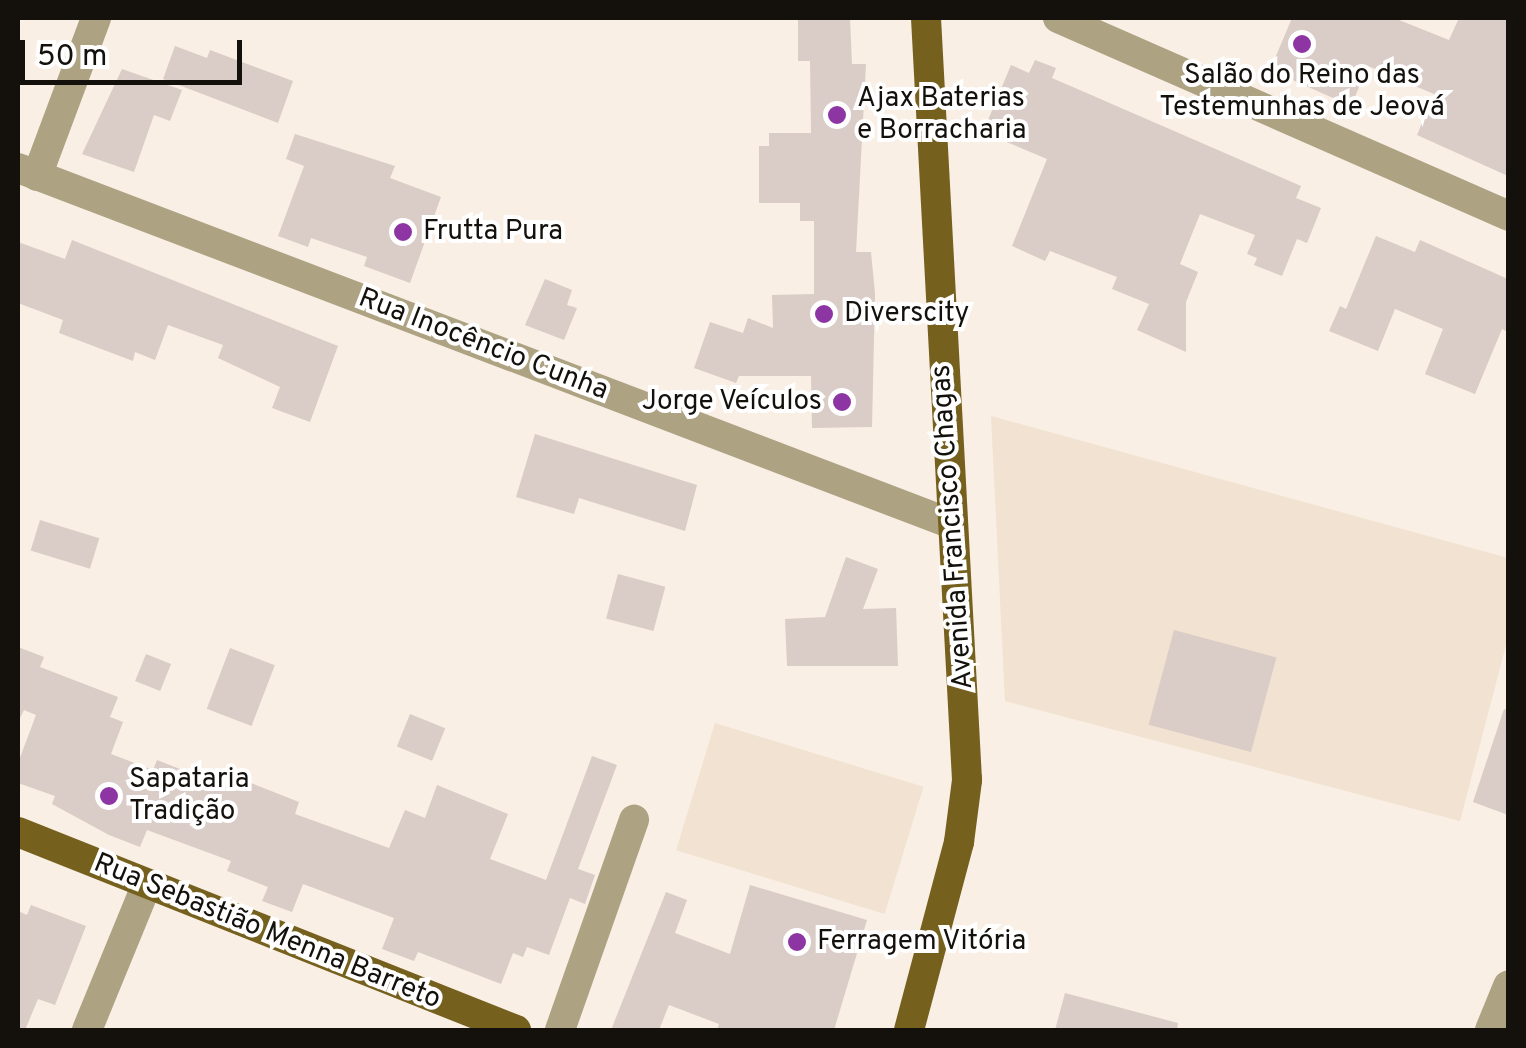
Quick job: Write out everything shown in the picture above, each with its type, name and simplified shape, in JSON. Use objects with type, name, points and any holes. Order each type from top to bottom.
[{"type":"main road","name":"Avenida Francisco Chagas","points":[[909,1030],[959,842],[967,780],[948,522],[926,18]]},
{"type":"main road","name":"Rua Sebastião Menna Barreto","points":[[18,832],[516,1030]]},
{"type":"street","points":[[28,172],[96,18]]},
{"type":"street","points":[[1058,18],[1508,216]]},
{"type":"street","name":"Rua Inocêncio Cunha","points":[[28,172],[948,522]]},
{"type":"street","points":[[560,1030],[634,820]]},
{"type":"street","points":[[87,1030],[146,884]]},
{"type":"street","points":[[1494,1030],[1508,986]]},
{"type":"shaded area","points":[[991,416],[1508,558],[1508,637],[1460,821],[1005,701]]},
{"type":"shaded area","points":[[715,723],[923,787],[885,914],[676,850]]},
{"type":"building","points":[[798,18],[850,18],[852,64],[866,64],[856,252],[871,252],[875,293],[872,427],[812,428],[811,376],[739,376],[736,383],[694,368],[710,322],[743,333],[748,318],[773,328],[772,295],[814,294],[814,221],[800,221],[800,203],[759,203],[759,146],[769,146],[769,133],[811,133],[810,61],[798,61]]},
{"type":"building","points":[[1292,18],[1394,18],[1449,40],[1459,18],[1508,18],[1508,176],[1417,135],[1434,94],[1368,66],[1351,106],[1270,70]]},
{"type":"building","points":[[175,46],[207,58],[210,50],[293,81],[278,123],[163,79]]},
{"type":"building","points":[[1035,60],[1056,68],[1052,78],[1301,186],[1296,198],[1321,208],[1307,243],[1297,239],[1282,276],[1254,265],[1257,258],[1247,254],[1255,235],[1200,214],[1180,264],[1198,272],[1186,302],[1186,352],[1137,330],[1149,304],[1112,289],[1117,277],[1050,251],[1045,261],[1012,246],[1047,159],[983,132],[1011,65],[1029,73]]},
{"type":"building","points":[[122,69],[182,90],[170,121],[154,115],[134,172],[82,154]]},
{"type":"building","points":[[295,134],[395,166],[390,178],[441,197],[410,283],[364,266],[367,257],[311,238],[308,247],[278,236],[304,166],[286,159]]},
{"type":"building","points":[[1376,236],[1415,252],[1420,240],[1508,279],[1508,332],[1502,329],[1475,394],[1425,374],[1443,329],[1395,309],[1378,351],[1329,331],[1340,306],[1346,309]]},
{"type":"building","points":[[72,240],[338,346],[310,422],[272,408],[280,387],[218,358],[223,345],[168,325],[155,360],[135,352],[133,361],[59,333],[63,320],[18,303],[18,242],[65,259]]},
{"type":"building","points":[[545,279],[572,290],[567,305],[577,308],[564,340],[525,325]]},
{"type":"building","points":[[535,434],[697,485],[685,531],[579,498],[574,514],[516,497]]},
{"type":"building","points":[[40,520],[99,538],[90,569],[31,551]]},
{"type":"building","points":[[846,557],[878,569],[863,609],[896,608],[898,666],[787,666],[785,619],[825,617]]},
{"type":"building","points":[[618,574],[665,587],[653,631],[606,618]]},
{"type":"building","points":[[1174,630],[1276,657],[1251,752],[1149,725]]},
{"type":"building","points":[[18,647],[44,657],[40,667],[118,697],[110,717],[123,722],[111,754],[153,770],[157,760],[231,789],[236,777],[299,802],[295,814],[389,848],[405,810],[425,818],[437,785],[508,814],[490,859],[546,880],[592,756],[617,765],[578,869],[595,875],[585,904],[570,898],[549,955],[527,947],[523,957],[513,953],[501,984],[418,952],[414,961],[382,949],[394,918],[303,884],[292,912],[262,901],[268,887],[227,871],[231,861],[147,830],[140,847],[109,835],[52,804],[55,796],[18,783],[18,763],[36,715],[24,710],[18,722]]},
{"type":"building","points":[[230,648],[275,665],[252,726],[207,709]]},
{"type":"building","points":[[146,654],[171,664],[160,691],[135,681]]},
{"type":"building","points":[[1504,709],[1508,710],[1508,815],[1473,802]]},
{"type":"building","points":[[410,714],[445,728],[432,761],[397,746]]},
{"type":"building","points":[[750,885],[867,920],[834,1030],[717,1030],[719,1024],[669,1005],[659,1030],[611,1030],[666,892],[687,900],[675,933],[730,954]]},
{"type":"building","points":[[31,905],[86,926],[55,1005],[38,999],[25,1030],[18,1030],[18,911],[27,915]]},
{"type":"building","points":[[1065,993],[1178,1023],[1177,1030],[1055,1030]]},
{"type":"place","name":"Salão do Reino das Testemunhas de Jeová","points":[[1302,44]]},
{"type":"place","name":"Ajax Baterias e Borracharia","points":[[837,115]]},
{"type":"place","name":"Frutta Pura","points":[[403,232]]},
{"type":"place","name":"Diverscity","points":[[824,314]]},
{"type":"place","name":"Jorge Veículos","points":[[842,402]]},
{"type":"place","name":"Sapataria Tradição","points":[[109,796]]},
{"type":"place","name":"Ferragem Vitória","points":[[797,942]]}]
